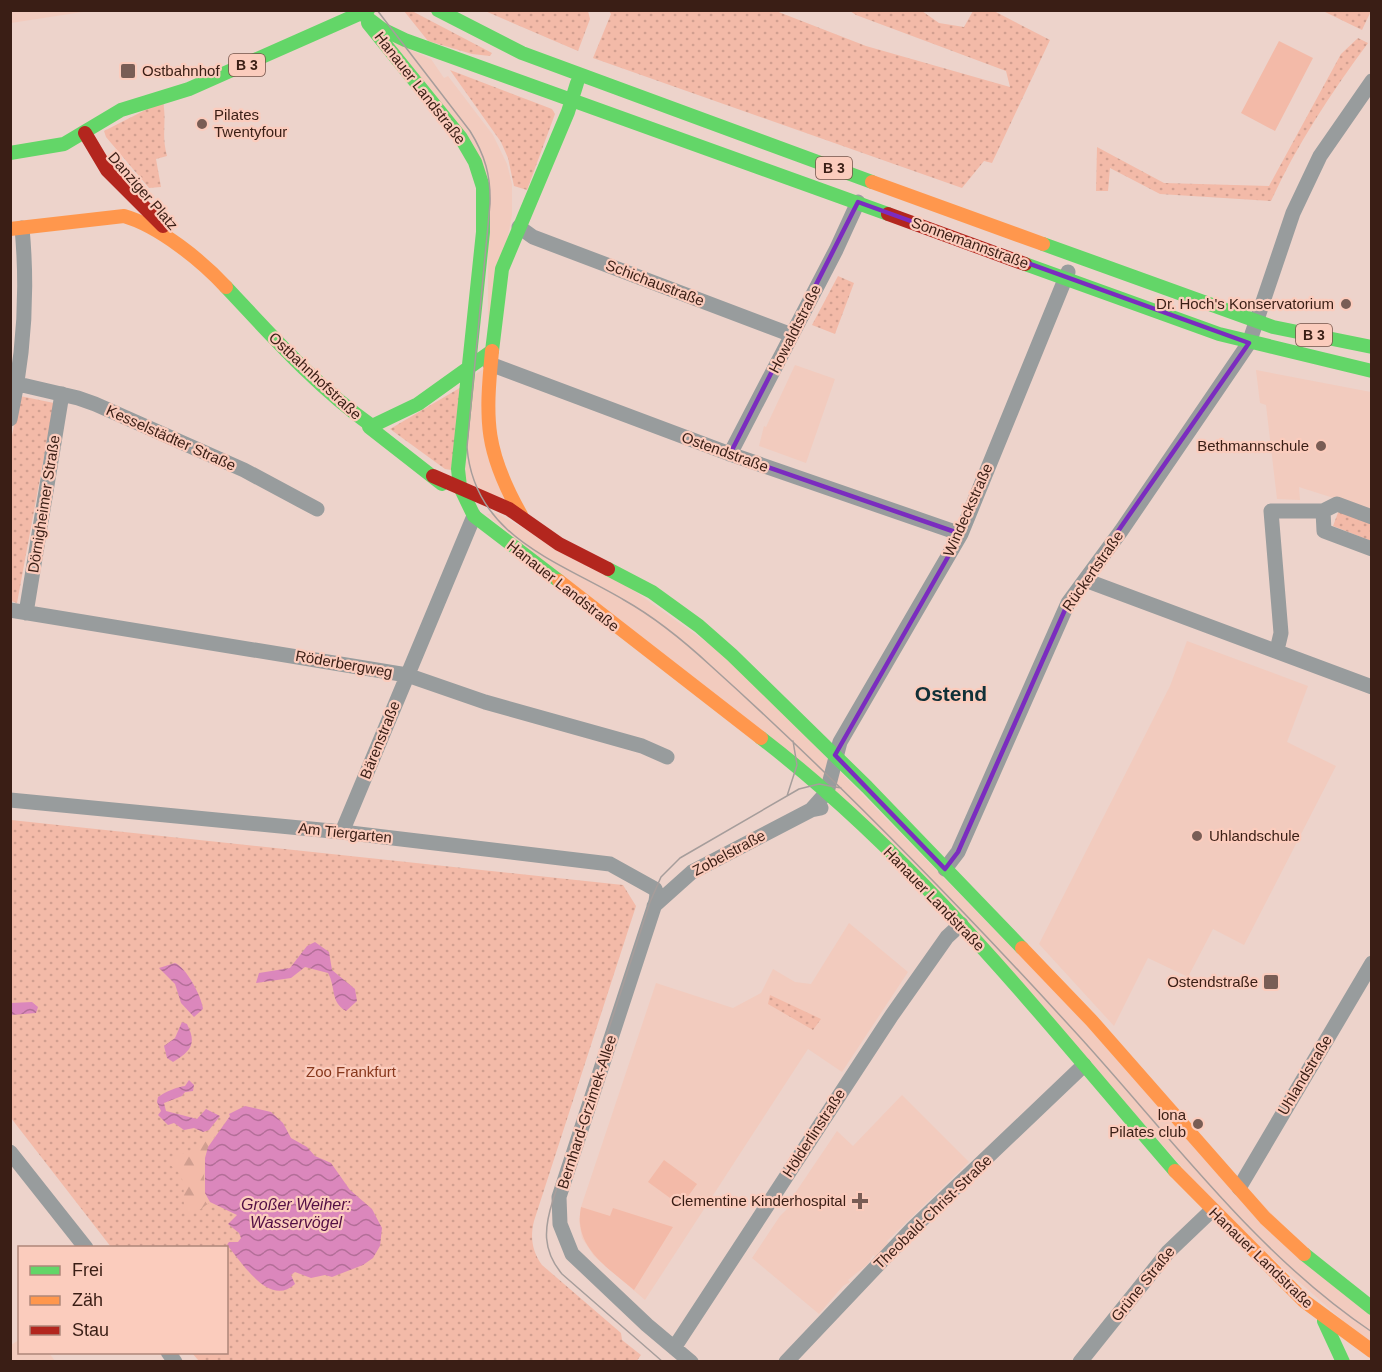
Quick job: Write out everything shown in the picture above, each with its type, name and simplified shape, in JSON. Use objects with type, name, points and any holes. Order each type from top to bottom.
[{"type":"main road","name":"B 3","points":[[438,10],[522,53],[579,75]]},
{"type":"main road","name":"B 3","points":[[10,153],[60,146],[126,108],[189,89],[362,12]]},
{"type":"main road","name":"Hanauer Landstraße","points":[[362,12],[382,29],[405,40],[573,99]]},
{"type":"main road","name":"Hanauer Landstraße","points":[[362,12],[461,138],[480,174],[484,215],[459,462],[460,487],[474,516],[828,790],[961,924],[1211,1211],[1321,1315],[1371,1351]]},
{"type":"main road","name":"Hanauer Landstraße","points":[[515,512],[489,451],[485,418],[500,277],[573,99],[579,75]]},
{"type":"main road","name":"Sonnemannstraße","points":[[579,75],[1257,322],[1371,347]]},
{"type":"main road","name":"Sonnemannstraße","points":[[573,99],[1249,343],[1371,371]]},
{"type":"main road","name":"Danziger Platz","points":[[85,133],[109,152],[207,266]]},
{"type":"main road","name":"Danziger Platz","points":[[16,228],[127,216],[207,266]]},
{"type":"main road","name":"Ostbahnhofstraße","points":[[207,266],[283,348],[369,427],[433,476],[474,516]]},
{"type":"main road","points":[[369,427],[391,418],[491,357]]},
{"type":"main road","name":"Ostbahnhofstraße","points":[[433,476],[460,487]]},
{"type":"main road","name":"Hanauer Landstraße","points":[[460,487],[515,512],[559,544],[645,589],[681,612],[732,655],[835,755],[1091,1020],[1239,1188],[1299,1250],[1371,1308]]},
{"type":"main road","points":[[474,516],[484,509],[515,512]]},
{"type":"main road","points":[[1321,1315],[1343,1362]]},
{"type":"street","name":"Rückertstraße","points":[[945,869],[958,852],[1068,603],[1249,343],[1297,203],[1320,156],[1371,81]]},
{"type":"street","name":"Howaldtstraße","points":[[730,454],[858,202]]},
{"type":"street","name":"Schichaustraße","points":[[519,227],[533,237],[792,335]]},
{"type":"street","points":[[10,419],[18,384],[26,287],[16,228]]},
{"type":"street","name":"Windeckstraße","points":[[828,790],[835,755],[961,534],[1074,255]]},
{"type":"street","name":"Ostendstraße","points":[[491,357],[730,454],[961,534]]},
{"type":"street","name":"Kesselstädter Straße","points":[[18,384],[78,398],[244,470],[317,510]]},
{"type":"street","name":"Dörnigheimer Straße","points":[[26,613],[62,394]]},
{"type":"street","points":[[1277,650],[1281,633],[1271,512],[1323,511],[1337,504],[1371,517]]},
{"type":"street","points":[[1323,511],[1324,531],[1371,549]]},
{"type":"street","name":"Bärenstraße","points":[[342,832],[474,516]]},
{"type":"street","points":[[1085,580],[1371,687]]},
{"type":"street","name":"Röderbergweg","points":[[10,610],[406,675],[485,702],[642,746],[667,757]]},
{"type":"street","name":"Zobelstraße","points":[[811,810],[828,790]]},
{"type":"street","name":"Am Tiergarten","points":[[10,800],[342,832],[610,864],[655,888],[657,894],[654,906]]},
{"type":"street","name":"Zobelstraße","points":[[654,906],[692,873],[811,810],[843,806]]},
{"type":"street","name":"Bernhard-Grzimek-Allee","points":[[654,906],[559,1197],[560,1224],[572,1254],[691,1362]]},
{"type":"street","name":"Hölderlinstraße","points":[[674,1348],[892,1015],[947,937],[961,924]]},
{"type":"street","name":"Uhlandstraße","points":[[1239,1188],[1371,963]]},
{"type":"street","name":"Theobald-Christ-Straße","points":[[786,1362],[914,1228],[1084,1065]]},
{"type":"street","points":[[10,1152],[84,1246]]},
{"type":"street","name":"Grüne Straße","points":[[1080,1362],[1168,1252],[1211,1211]]},
{"type":"highlighted area","points":[[858,202],[1249,343],[1068,603],[958,852],[945,869],[835,755],[961,534],[730,454]]},
{"type":"shaded area","points":[[11,10],[89,10],[89,11],[11,23]]},
{"type":"shaded area","points":[[392,41],[431,59],[444,78],[448,76],[493,135],[507,164],[512,184],[512,215],[488,340],[488,187]]},
{"type":"shaded area","points":[[795,365],[835,379],[806,463],[759,446],[764,426],[766,427]]},
{"type":"shaded area","points":[[485,368],[481,415],[516,510],[465,481],[471,377]]},
{"type":"shaded area","name":"Bethmannschule","points":[[1256,370],[1371,392],[1371,510],[1299,487],[1300,500],[1277,499],[1266,405],[1260,403]]},
{"type":"shaded area","points":[[496,513],[626,585],[730,659],[1371,1315],[1371,1342],[1349,1326],[1228,1219],[930,882],[486,514]]},
{"type":"shaded area","name":"Uhlandschule","points":[[1187,641],[1308,686],[1287,742],[1336,766],[1244,945],[1213,929],[1188,977],[1148,958],[1114,1026],[1039,944],[1170,686]]},
{"type":"shaded area","points":[[849,923],[908,972],[842,1072],[808,1049],[645,1300],[594,1256],[582,1238],[579,1221],[581,1207],[656,983],[733,1008],[761,993],[773,969],[795,982],[811,984]]},
{"type":"shaded area","name":"Clementine Kinderhospital","points":[[902,1095],[969,1162],[887,1241],[891,1245],[878,1259],[873,1255],[868,1264],[848,1280],[850,1282],[843,1286],[819,1314],[752,1258],[780,1216],[789,1207],[787,1205],[837,1131],[853,1146]]},
{"type":"shaded area","points":[[18,1341],[18,1354],[50,1354],[55,1361],[11,1361],[11,1345]]},
{"type":"green space","points":[[404,11],[412,11],[492,53],[490,56],[472,54],[428,41]]},
{"type":"green space","points":[[485,11],[588,11],[590,19],[578,51]]},
{"type":"green space","points":[[609,11],[776,11],[866,46],[1010,87],[1006,71],[850,11],[922,11],[939,23],[964,27],[973,11],[994,11],[1050,40],[992,163],[984,161],[962,188],[593,58],[611,14]]},
{"type":"green space","points":[[1323,11],[1371,11],[1362,30]]},
{"type":"green space","points":[[1358,38],[1368,43],[1315,119],[1271,201],[1160,194],[1110,168],[1108,191],[1096,191],[1097,147],[1164,183],[1269,186],[1341,54]]},
{"type":"green space","points":[[1279,41],[1313,58],[1275,131],[1241,113]]},
{"type":"green space","points":[[450,70],[552,109],[555,114],[527,190],[514,186],[508,158],[501,142]]},
{"type":"green space","points":[[163,101],[164,141],[167,156],[156,159],[161,187],[149,188],[106,137],[104,131]]},
{"type":"green space","points":[[838,276],[854,283],[835,334],[812,325]]},
{"type":"green space","points":[[463,386],[451,470],[445,469],[390,429]]},
{"type":"green space","points":[[20,396],[54,403],[17,603],[11,601],[10,445]]},
{"type":"green space","points":[[1339,510],[1371,522],[1371,541],[1333,526]]},
{"type":"green space","name":"Zoo Frankfurt","points":[[11,820],[623,885],[636,906],[534,1221],[532,1238],[534,1249],[542,1265],[621,1333],[622,1340],[641,1355],[636,1362],[199,1361],[193,1354],[228,1354],[228,1246],[110,1246],[11,1118]]},
{"type":"green space","points":[[770,995],[821,1019],[813,1030],[768,1004]]},
{"type":"green space","points":[[214,1132],[204,1177],[210,1202],[201,1209],[187,1214],[183,1181],[175,1168],[166,1163],[171,1157],[179,1158],[180,1153],[188,1154]]},
{"type":"green space","points":[[664,1160],[697,1184],[681,1206],[648,1182]]},
{"type":"green space","points":[[581,1207],[610,1216],[613,1208],[673,1227],[634,1290],[603,1264],[587,1245],[582,1234]]},
{"type":"water","points":[[315,942],[329,952],[332,970],[355,989],[357,1001],[346,1011],[335,999],[328,973],[305,967],[291,978],[256,983],[259,973],[290,968],[307,946]]},
{"type":"water","points":[[175,963],[184,970],[200,997],[203,1009],[194,1017],[181,1003],[175,984],[159,968]]},
{"type":"water","points":[[32,1002],[38,1007],[36,1013],[11,1015],[11,1003]]},
{"type":"water","points":[[182,1022],[187,1024],[192,1042],[188,1050],[173,1062],[167,1058],[164,1046],[175,1038]]},
{"type":"water","points":[[189,1080],[194,1085],[193,1091],[185,1092],[182,1096],[164,1103],[166,1111],[197,1119],[206,1109],[220,1116],[209,1130],[203,1132],[194,1128],[184,1130],[174,1123],[168,1125],[158,1115],[161,1111],[157,1102],[158,1097],[185,1086]]},
{"type":"water","name":"Großer Weiher: Wasservögel","points":[[245,1106],[271,1112],[283,1123],[291,1138],[307,1147],[315,1156],[331,1163],[350,1190],[372,1209],[382,1228],[380,1246],[373,1258],[363,1265],[332,1277],[325,1275],[311,1278],[295,1272],[291,1275],[295,1284],[285,1290],[266,1287],[248,1271],[227,1245],[229,1242],[238,1242],[241,1238],[239,1233],[228,1224],[237,1215],[210,1202],[205,1193],[205,1158],[208,1147],[230,1116],[229,1114]]},
{"type":"tram line","points":[[377,10],[470,131],[480,149],[488,175],[490,204],[467,447],[473,478],[485,503],[502,525],[523,543],[636,607],[669,630],[759,710],[853,800],[989,940],[1078,1035],[1253,1231],[1330,1301],[1372,1332]]},
{"type":"tram line","points":[[787,796],[797,765],[793,741]]},
{"type":"tram line","points":[[663,1362],[562,1274],[548,1247],[547,1229],[553,1200],[650,902],[661,877],[680,858],[799,789],[819,784],[841,788]]},
{"type":"traffic: fast","points":[[357,10],[382,29],[405,40],[888,214]]},
{"type":"traffic: fast","points":[[10,153],[64,144],[121,110],[189,89],[368,10]]},
{"type":"traffic: fast","points":[[438,10],[522,53],[872,182]]},
{"type":"traffic: fast","points":[[368,23],[461,138],[475,162],[483,187],[483,232],[458,469],[460,487],[474,516],[559,581]]},
{"type":"traffic: fast","points":[[226,287],[314,378],[372,426],[418,404],[492,351],[502,269],[568,112],[577,83]]},
{"type":"traffic: fast","points":[[1043,244],[1273,327],[1372,347]]},
{"type":"traffic: fast","points":[[1025,264],[1219,334],[1372,371]]},
{"type":"traffic: fast","points":[[369,427],[442,484]]},
{"type":"traffic: fast","points":[[608,569],[652,592],[699,626],[732,655],[867,787],[1022,948]]},
{"type":"traffic: fast","points":[[761,738],[819,785],[928,889],[1029,1000],[1175,1171]]},
{"type":"traffic: fast","points":[[1304,1254],[1372,1308]]},
{"type":"traffic: fast","points":[[1324,1321],[1343,1362]]},
{"type":"traffic: slow","points":[[872,182],[1043,244]]},
{"type":"traffic: slow","points":[[10,229],[124,216],[165,236],[205,266],[226,287]]},
{"type":"traffic: slow","points":[[492,351],[489,398],[490,436],[500,472],[521,515]]},
{"type":"traffic: slow","points":[[559,581],[761,738]]},
{"type":"traffic: slow","points":[[1022,948],[1091,1020],[1265,1218],[1304,1254]]},
{"type":"traffic: slow","points":[[1175,1171],[1304,1301],[1372,1351]]},
{"type":"traffic: jam","points":[[85,133],[107,170],[163,226]]},
{"type":"traffic: jam","points":[[888,214],[1025,264]]},
{"type":"traffic: jam","points":[[433,476],[509,509],[559,544],[608,569]]},
{"type":"place","name":"Ostbahnhof","points":[[128,71]]},
{"type":"place","name":"Pilates Twentyfour","points":[[202,124]]},
{"type":"place","name":"Dr. Hoch's Konservatorium","points":[[1346,304]]},
{"type":"place","name":"Bethmannschule","points":[[1321,446]]},
{"type":"place","name":"Uhlandschule","points":[[1197,836]]},
{"type":"place","name":"Ostendstraße","points":[[1271,982]]},
{"type":"place","name":"lona Pilates club","points":[[1198,1124]]},
{"type":"place","name":"Clementine Kinderhospital","points":[[860,1201]]},
{"type":"district","name":"Ostend","points":[[951,694]]}]
